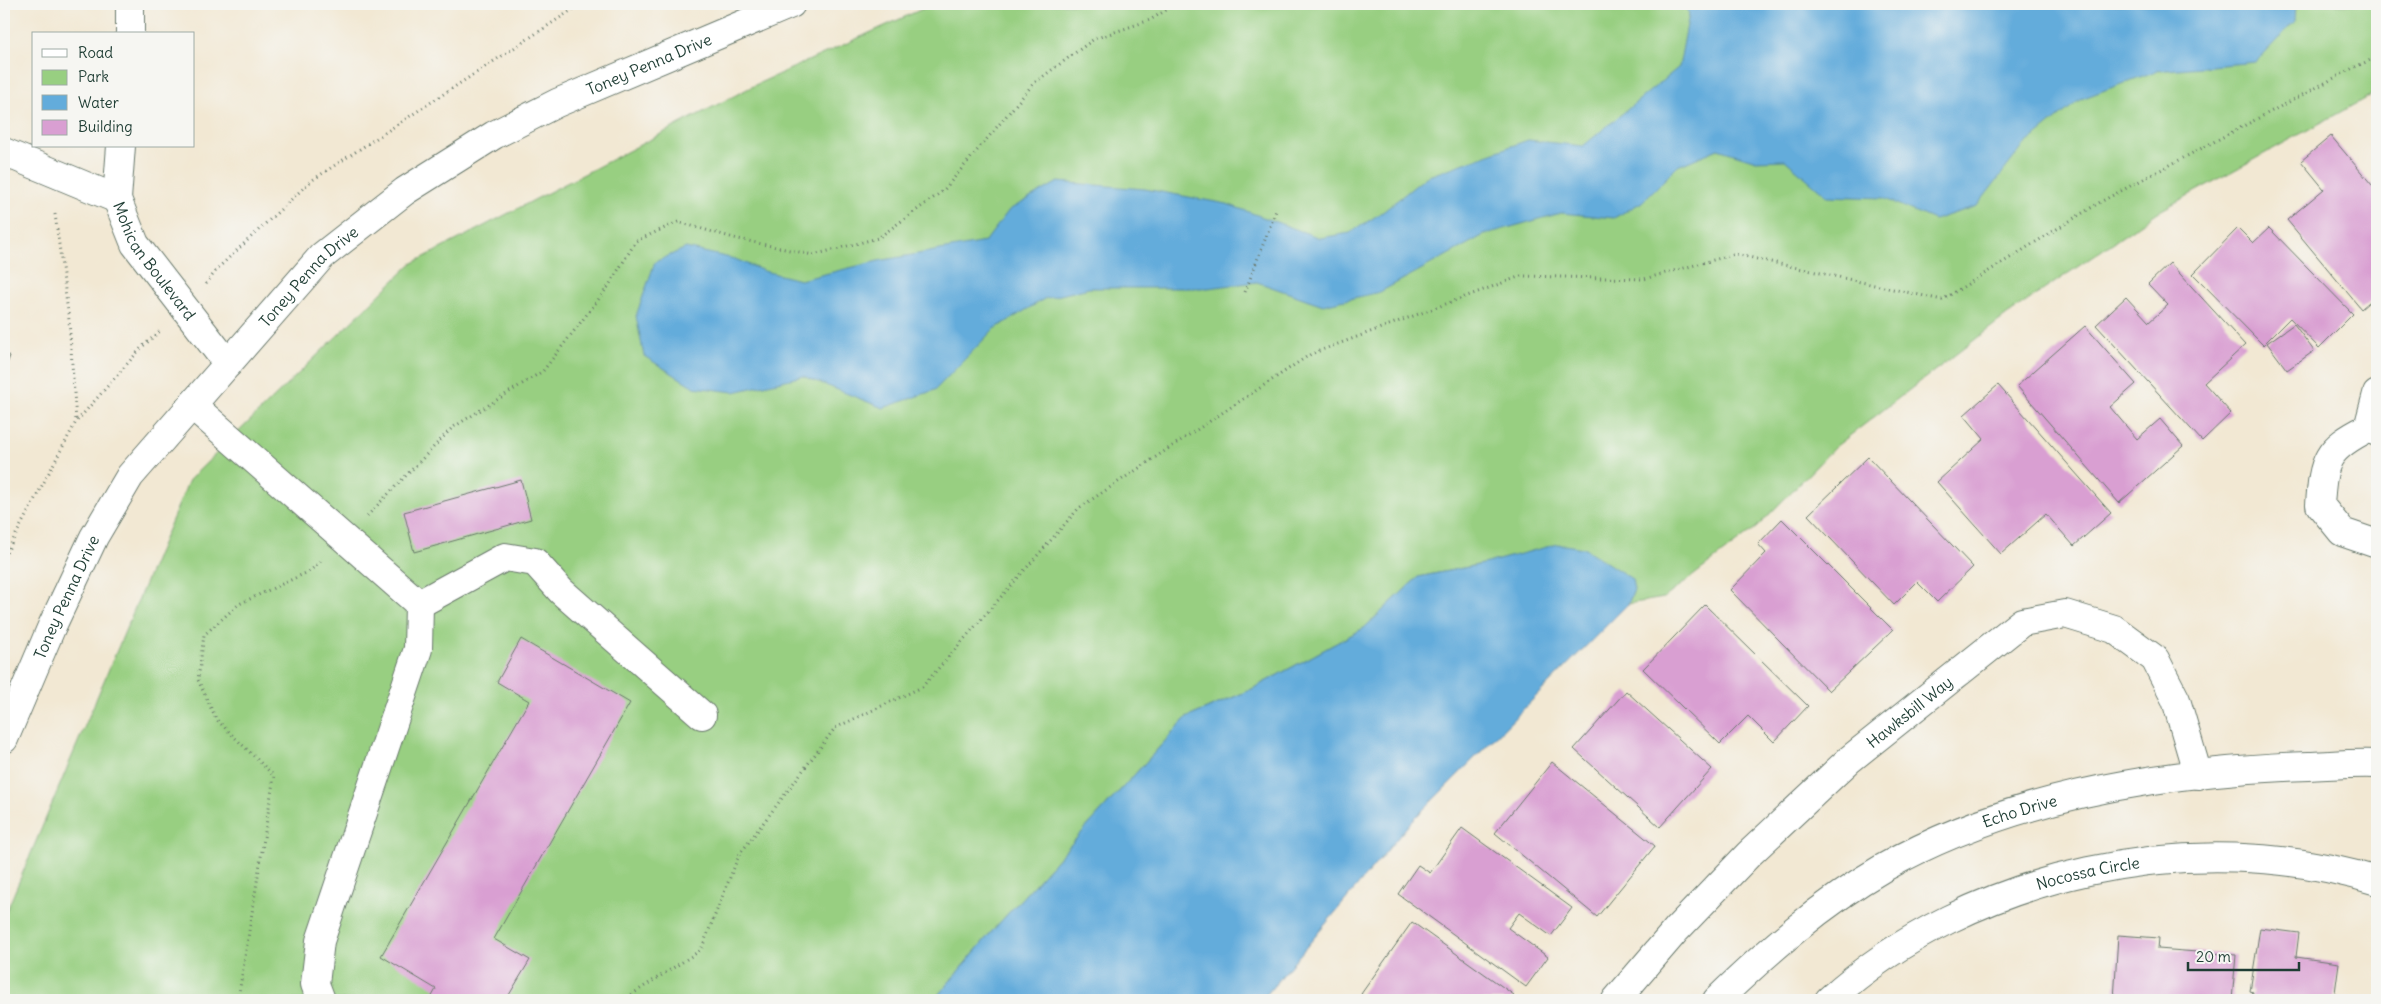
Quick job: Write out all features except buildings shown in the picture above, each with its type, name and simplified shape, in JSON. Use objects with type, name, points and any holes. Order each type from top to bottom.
[{"type":"street","points":[[130,4],[130,32]]},
{"type":"street","name":"Toney Penna Drive","points":[[4,739],[52,626],[94,537],[130,476],[322,256],[404,191],[494,135],[557,103],[791,4]]},
{"type":"street","name":"Mohican Boulevard","points":[[121,148],[117,199],[135,244],[228,364]]},
{"type":"street","points":[[4,152],[117,199]]},
{"type":"street","points":[[2377,394],[2372,430],[2345,440],[2331,455],[2322,470],[2320,505],[2342,532],[2377,544]]},
{"type":"street","points":[[192,405],[419,604],[418,649],[320,941],[315,984],[321,1000]]},
{"type":"street","points":[[419,604],[505,557],[535,562],[561,591],[702,715]]},
{"type":"street","name":"Hawksbill Way","points":[[1616,1000],[1677,929],[1749,854],[1849,760],[2022,622],[2066,614],[2114,629],[2155,659],[2176,700],[2198,775]]},
{"type":"street","name":"Echo Drive","points":[[1717,1000],[1790,933],[1835,899],[1883,868],[1960,831],[2041,804],[2151,780],[2257,768],[2376,759]]},
{"type":"street","name":"Nocossa Circle","points":[[1829,1000],[1846,985],[1912,940],[1984,903],[2060,877],[2139,862],[2220,857],[2274,860],[2353,874],[2377,881]]},
{"type":"path","points":[[218,268],[312,181],[581,4]]},
{"type":"path","points":[[238,1000],[274,776],[216,720],[198,680],[204,635],[239,604],[310,571],[345,539],[452,428],[543,372],[608,286],[636,241],[678,222],[734,238],[813,255],[878,238],[943,191],[1034,83],[1094,40],[1150,20],[1176,4]]},
{"type":"path","points":[[623,1000],[701,950],[739,854],[835,728],[922,687],[1079,508],[1311,354],[1521,276],[1644,279],[1735,254],[1942,300],[2102,200],[2377,57]]},
{"type":"path","points":[[1245,292],[1277,208]]},
{"type":"path","points":[[55,214],[69,320],[76,422]]},
{"type":"path","points":[[4,557],[76,422],[142,347]]},
{"type":"green space","points":[[933,4],[2377,4],[2377,92],[2158,212],[2007,315],[1835,447],[1757,527],[1664,598],[1628,604],[1634,590],[1483,564],[1418,577],[1364,628],[1252,689],[1186,718],[993,930],[934,1000],[4,1000],[4,917],[189,480],[411,264],[755,85]]},
{"type":"water","points":[[1685,4],[2296,4],[2295,21],[2256,62],[2156,71],[2081,99],[2023,146],[1977,206],[1934,220],[1883,198],[1827,196],[1785,160],[1756,161],[1718,149],[1678,166],[1642,202],[1614,218],[1561,213],[1486,234],[1380,292],[1323,305],[1257,282],[1208,288],[1089,288],[1044,299],[993,330],[935,390],[883,408],[803,376],[734,392],[694,387],[644,356],[636,316],[655,262],[686,248],[735,259],[764,271],[800,280],[878,261],[985,242],[1009,210],[1058,182],[1145,189],[1227,204],[1320,238],[1350,233],[1384,211],[1426,177],[1528,140],[1583,146],[1679,67],[1689,14]]},
{"type":"water","points":[[1558,544],[1584,548],[1632,579],[1634,590],[1628,604],[1410,823],[1262,1000],[934,1000],[993,930],[1186,718],[1252,689],[1364,628],[1418,577],[1483,564]]}]
